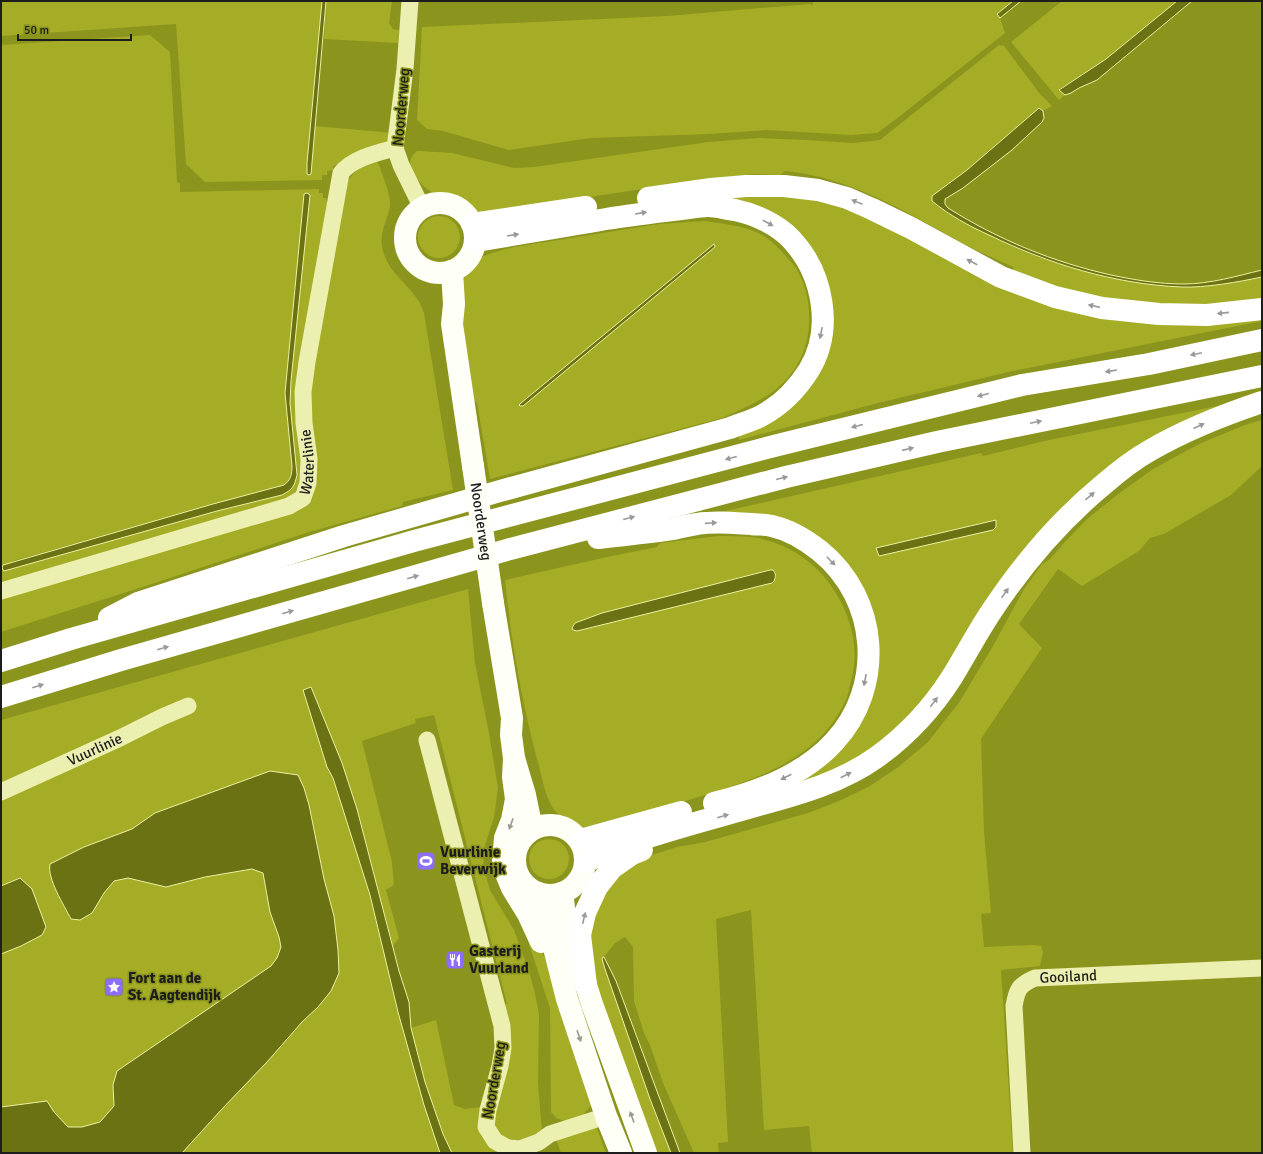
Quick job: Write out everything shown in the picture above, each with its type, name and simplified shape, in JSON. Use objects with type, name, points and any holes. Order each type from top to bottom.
[{"type":"highway","points":[[473,233],[710,189],[746,186],[784,186],[818,190],[847,198],[872,208],[1001,277],[1055,297],[1102,308],[1159,314],[1207,315],[1262,309]]},
{"type":"highway","points":[[71,639],[138,603],[277,557],[500,491],[730,428],[761,416],[777,405],[793,391],[802,380],[809,370],[816,355],[823,324],[821,297],[816,279],[810,266],[790,238],[774,226],[761,219],[737,211],[709,206],[473,233]]},
{"type":"highway","points":[[1,662],[71,639],[414,541],[778,445],[1022,385],[1149,364],[1262,340]]},
{"type":"highway","points":[[1,697],[121,660],[510,549],[786,477],[915,448],[1262,376]]},
{"type":"highway","points":[[585,862],[609,851],[652,836],[798,794],[844,776],[876,757],[908,731],[930,707],[951,678],[989,615],[1018,573],[1058,527],[1087,498],[1118,472],[1147,452],[1218,417],[1262,402]]},
{"type":"highway","points":[[510,549],[673,529],[698,524],[719,523],[771,526],[797,535],[829,558],[848,582],[857,598],[864,616],[868,636],[869,661],[863,692],[851,718],[835,741],[822,754],[787,777],[769,785],[722,801],[580,840]]},
{"type":"highway","points":[[586,985],[580,935],[585,913],[597,887],[612,868],[632,854],[659,843],[685,827]]},
{"type":"main road","points":[[439,203],[445,203],[456,207],[465,214],[473,233],[471,254],[463,264],[443,272],[422,268],[413,261],[407,250],[404,238],[406,226],[413,215],[422,208],[439,203]]},
{"type":"main road","name":"Noorderweg","points":[[443,272],[443,307],[452,324],[493,603],[512,718],[510,735],[514,758],[525,795],[541,827]]},
{"type":"main road","name":"Noorderweg","points":[[512,718],[522,738],[539,796],[541,827]]},
{"type":"main road","name":"Noorderweg","points":[[514,758],[516,799],[512,820],[504,838],[502,861],[512,888],[528,914],[567,999]]},
{"type":"main road","points":[[561,826],[580,840],[584,851],[585,862],[583,872],[571,889],[562,893],[550,895],[538,893],[528,888],[520,879],[516,869],[514,857],[517,846],[523,836],[541,827],[561,826]]},
{"type":"main road","name":"Noorderweg","points":[[538,893],[567,999],[606,1116],[621,1153]]},
{"type":"main road","points":[[562,893],[569,943],[586,985],[646,1153]]},
{"type":"street","name":"Noorderweg","points":[[410,1],[405,70],[395,148],[401,165],[422,208]]},
{"type":"street","name":"Waterlinie","points":[[1,591],[289,506],[303,498],[308,483],[309,459],[304,423],[303,392],[308,354],[341,173],[346,167],[353,163],[395,148]]},
{"type":"street","name":"Vuurlinie","points":[[1,792],[188,706]]},
{"type":"street","name":"Noorderweg","points":[[427,740],[502,1026],[503,1048],[500,1066],[488,1110],[486,1127],[495,1141],[508,1148],[520,1149],[539,1142],[550,1134],[606,1116]]},
{"type":"street","name":"Gooiland","points":[[1022,1153],[1014,1006],[1016,992],[1023,983],[1035,978],[1262,968]]},
{"type":"shaded area","points":[[1,1],[322,1],[307,163],[311,174],[315,126],[393,133],[390,140],[342,164],[333,166],[333,170],[327,171],[327,175],[322,175],[322,180],[205,182],[186,164],[176,24],[1,36]]},
{"type":"shaded area","points":[[322,1],[326,1],[311,174],[309,175],[307,174],[307,163]]},
{"type":"shaded area","points":[[326,1],[392,1],[389,23],[393,29],[399,30],[398,43],[324,39]]},
{"type":"shaded area","points":[[814,1],[1013,1],[997,14],[1000,18],[1005,33],[877,133],[851,135],[766,130],[710,134],[591,138],[509,150],[443,131],[427,129],[417,120],[422,27],[667,16],[810,4],[812,6]]},
{"type":"shaded area","points":[[1013,1],[1021,1],[1000,18],[997,14]]},
{"type":"shaded area","points":[[1062,1],[1177,1],[1106,59],[1059,89],[1065,95],[1059,100],[1011,42]]},
{"type":"shaded area","points":[[1177,1],[1192,1],[1097,80],[1065,95],[1059,90],[1106,59]]},
{"type":"shaded area","points":[[150,35],[170,52],[177,182],[180,183],[180,192],[319,189],[319,193],[323,193],[323,198],[326,198],[327,202],[331,204],[309,335],[305,480],[289,503],[1,584],[1,45]],"holes":[[[307,193],[310,195],[291,381],[290,403],[297,475],[295,482],[289,491],[282,495],[217,511],[4,571],[13,561],[284,485],[290,479],[292,466],[285,393],[304,194]]]},
{"type":"shaded area","points":[[999,45],[1004,46],[1040,94],[1052,106],[1043,111],[1039,108],[1036,110],[967,170],[932,196],[932,201],[959,219],[1011,246],[1075,269],[1133,281],[1181,287],[1234,282],[1262,277],[1262,299],[1194,306],[1151,304],[1105,299],[1069,291],[1014,272],[1013,267],[966,245],[876,197],[832,180],[785,171],[780,175],[755,174],[709,179],[596,196],[558,206],[481,213],[457,198],[439,195],[427,189],[414,174],[411,168],[411,158],[417,151],[452,153],[514,168],[534,167],[708,142],[758,138],[853,143],[880,140]]},
{"type":"shaded area","points":[[1039,108],[1043,111],[1044,118],[1042,122],[1012,150],[963,188],[945,199],[945,204],[948,208],[967,220],[1007,240],[1047,257],[1089,270],[1129,279],[1165,283],[1194,284],[1262,270],[1262,277],[1200,287],[1181,287],[1131,282],[1107,277],[1082,271],[1035,255],[982,232],[945,211],[932,201],[932,196],[967,170]]},
{"type":"shaded area","points":[[373,161],[377,162],[379,165],[390,202],[389,212],[382,235],[382,247],[384,254],[390,267],[414,294],[424,313],[453,490],[403,502],[402,506],[306,533],[1,632],[1,596],[298,511],[312,500],[316,479],[311,409],[312,366],[346,184],[357,170]]},
{"type":"shaded area","points":[[307,193],[310,195],[290,403],[297,475],[295,482],[289,491],[282,495],[217,511],[4,571],[2,568],[3,565],[284,485],[290,479],[292,466],[285,393],[304,194]]},
{"type":"shaded area","points":[[726,194],[793,195],[857,211],[1049,303],[1262,316],[1262,321],[1013,371],[878,403],[739,440],[738,431],[816,369],[808,252],[722,204]]},
{"type":"shaded area","points":[[439,216],[454,222],[460,237],[454,252],[439,258],[424,252],[418,237],[424,222]]},
{"type":"shaded area","points":[[705,221],[739,226],[762,235],[769,239],[796,268],[802,280],[809,306],[808,333],[801,359],[787,379],[762,399],[722,418],[490,479],[477,403],[472,399],[461,310],[462,284],[466,274],[475,262],[481,257],[514,247],[659,224]]},
{"type":"shaded area","points":[[714,244],[715,247],[523,406],[519,405],[521,403]]},
{"type":"shaded area","points":[[1232,403],[1067,503],[1024,548],[1028,551],[941,681],[904,727],[844,770],[779,790],[870,693],[844,566],[721,512],[981,453],[983,456],[1044,441]]},
{"type":"shaded area","points":[[1262,420],[1262,466],[1231,495],[1164,534],[1150,538],[1139,551],[1082,586],[1058,569],[1019,624],[1042,648],[981,739],[984,831],[991,913],[981,914],[984,947],[1033,945],[1041,946],[1043,952],[1040,966],[1001,970],[1013,1153],[812,1153],[809,1126],[764,1130],[751,910],[716,919],[728,1142],[718,1143],[719,1153],[694,1153],[663,1083],[650,1045],[644,1033],[634,1001],[633,947],[625,937],[615,943],[602,959],[650,1099],[671,1153],[657,1153],[635,1098],[596,988],[588,941],[591,923],[612,881],[636,860],[677,847],[705,842],[808,813],[839,801],[868,787],[897,768],[928,742],[960,701],[993,646],[1024,589],[1042,564],[1050,559],[1087,519],[1153,469],[1199,444],[1245,425]]},
{"type":"shaded area","points":[[996,520],[996,527],[993,530],[879,556],[876,548]]},
{"type":"shaded area","points":[[718,536],[751,537],[777,543],[801,556],[812,564],[830,584],[843,605],[851,626],[853,637],[853,671],[845,702],[831,725],[814,743],[794,758],[772,770],[748,781],[622,822],[585,828],[576,826],[557,813],[550,802],[545,789],[532,740],[518,672],[510,626],[505,580],[657,547],[660,543]]},
{"type":"shaded area","points":[[773,570],[775,573],[775,578],[772,583],[577,631],[573,630],[572,628],[575,623],[602,613]]},
{"type":"shaded area","points":[[468,589],[475,663],[498,788],[494,817],[483,852],[484,869],[490,890],[514,930],[534,989],[539,1014],[538,1083],[542,1132],[515,1142],[499,1136],[493,1126],[501,1006],[507,1004],[434,715],[415,719],[416,723],[362,741],[392,862],[394,885],[386,890],[399,938],[393,946],[357,809],[336,747],[311,687],[306,689],[370,895],[441,1153],[1,1153],[1,720]]},
{"type":"shaded area","points":[[311,687],[342,763],[357,809],[399,971],[409,1002],[411,1028],[425,1082],[443,1134],[452,1153],[440,1153],[424,1105],[398,1012],[370,895],[303,690]]},
{"type":"shaded area","points":[[270,771],[298,775],[309,805],[324,879],[334,916],[339,973],[331,991],[318,1007],[302,1022],[267,1062],[182,1153],[1,1153],[1,1107],[47,1101],[54,1112],[68,1127],[82,1127],[100,1122],[114,1106],[113,1085],[117,1071],[271,966],[277,958],[281,947],[270,912],[263,873],[252,869],[205,877],[166,887],[128,878],[114,881],[104,893],[92,913],[80,920],[71,919],[64,907],[53,884],[50,864],[84,847],[132,829],[155,813]]},
{"type":"shaded area","points":[[553,839],[560,842],[566,848],[569,859],[568,867],[560,876],[553,879],[545,879],[538,876],[530,867],[529,855],[532,848],[541,840]]},
{"type":"shaded area","points":[[20,878],[32,889],[46,927],[42,935],[1,954],[1,886]]},
{"type":"shaded area","points":[[519,917],[533,933],[547,963],[593,1102],[583,1115],[567,1122],[556,1118],[551,1112],[550,1008]]},
{"type":"shaded area","points":[[603,957],[616,981],[680,1153],[671,1153],[650,1099],[605,969],[602,959]]},
{"type":"shaded area","points":[[436,1020],[454,1105],[465,1109],[481,1107],[511,1153],[452,1153],[433,1108],[411,1028]]},
{"type":"shaded area","points":[[595,1126],[606,1153],[561,1153],[556,1139]]},
{"type":"place","name":"Vuurlinie Beverwijk","points":[[426,861]]},
{"type":"place","name":"Gasterij Vuurland","points":[[455,960]]},
{"type":"place","name":"Fort aan de St. Aagtendijk","points":[[114,987]]}]
